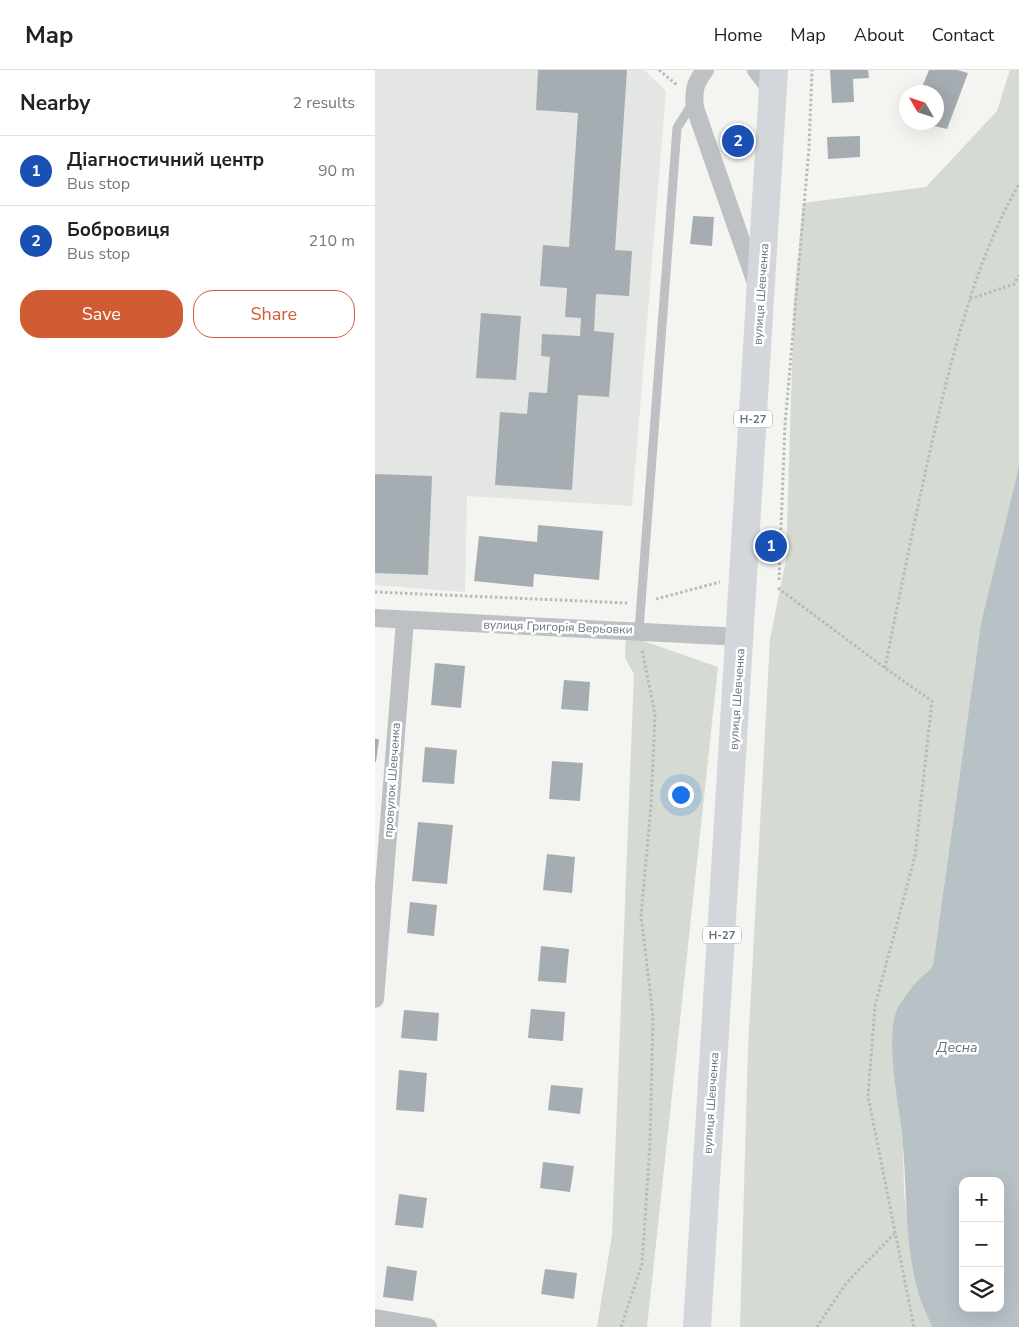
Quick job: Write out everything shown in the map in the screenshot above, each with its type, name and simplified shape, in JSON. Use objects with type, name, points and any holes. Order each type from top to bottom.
[{"type":"main road","name":"вулиця Шевченка","points":[[697,1327],[774,81]]},
{"type":"street","points":[[705,70],[697,80],[693,93],[694,100],[717,172],[761,295]]},
{"type":"street","points":[[756,70],[774,81]]},
{"type":"street","name":"вулиця Григорія Верьовки","points":[[375,618],[405,621],[639,630],[741,637]]},
{"type":"street","name":"провулок Шевченка","points":[[375,999],[405,621]]},
{"type":"street","points":[[375,1318],[428,1327]]},
{"type":"lane","points":[[639,630],[639,603],[677,128],[694,100]]},
{"type":"path","points":[[779,580],[785,425],[809,148],[812,70]]},
{"type":"path","points":[[885,668],[927,463],[959,330],[1001,215],[1019,184]]},
{"type":"path","points":[[970,299],[1014,284],[1019,275]]},
{"type":"path","points":[[375,592],[639,603],[725,581]]},
{"type":"path","points":[[778,588],[932,701],[915,856],[875,1006],[868,1096],[914,1327]]},
{"type":"path","points":[[621,1327],[642,1264],[650,1144],[653,1016],[641,916],[651,806],[655,715],[639,630]]},
{"type":"path","points":[[817,1327],[847,1282],[894,1234]]},
{"type":"shaded area","points":[[375,70],[644,70],[666,91],[632,506],[467,496],[465,592],[375,585]]},
{"type":"shaded area","points":[[1010,70],[1019,70],[1019,466],[981,623],[933,965],[926,975],[915,982],[893,1033],[894,1073],[903,1142],[904,1193],[917,1288],[932,1327],[740,1327],[748,1049],[770,639],[786,560],[794,301],[803,203],[926,187],[997,111]]},
{"type":"shaded area","points":[[626,635],[718,667],[647,1327],[597,1327],[612,1235],[634,674],[625,658]]},
{"type":"water","name":"Десна","points":[[1019,466],[1019,1327],[932,1327],[918,1293],[910,1249],[904,1152],[892,1055],[892,1039],[893,1024],[898,1008],[915,983],[933,965],[981,623]]},
{"type":"building","points":[[538,70],[627,70],[615,250],[632,251],[629,296],[596,294],[594,331],[614,333],[609,397],[578,395],[572,490],[495,485],[500,412],[527,414],[529,392],[547,393],[550,357],[541,356],[542,334],[580,336],[581,318],[565,317],[567,288],[540,286],[543,245],[569,247],[578,113],[536,110]]},
{"type":"building","points":[[830,70],[868,70],[869,78],[853,79],[854,102],[832,103]]},
{"type":"building","points":[[929,70],[957,70],[968,73],[947,129],[944,128],[944,85],[923,85]]},
{"type":"building","points":[[860,136],[860,157],[828,159],[827,137]]},
{"type":"building","points":[[693,216],[714,217],[712,246],[690,244]]},
{"type":"building","points":[[481,313],[521,316],[516,380],[476,378]]},
{"type":"building","points":[[375,474],[432,476],[428,575],[375,573]]},
{"type":"building","points":[[538,525],[603,531],[599,580],[534,574],[533,587],[474,581],[479,536],[537,542]]},
{"type":"building","points":[[435,663],[465,666],[461,708],[431,705]]},
{"type":"building","points":[[564,680],[590,682],[588,711],[561,709]]},
{"type":"building","points":[[375,739],[379,739],[376,762],[375,762]]},
{"type":"building","points":[[425,747],[457,750],[454,784],[422,782]]},
{"type":"building","points":[[552,761],[583,763],[580,801],[549,799]]},
{"type":"building","points":[[418,822],[453,825],[447,884],[412,881]]},
{"type":"building","points":[[547,854],[575,857],[572,893],[543,890]]},
{"type":"building","points":[[410,902],[437,905],[434,936],[407,933]]},
{"type":"building","points":[[541,946],[569,949],[566,983],[538,981]]},
{"type":"building","points":[[531,1009],[565,1012],[563,1041],[528,1038]]},
{"type":"building","points":[[404,1010],[439,1013],[437,1041],[401,1038]]},
{"type":"building","points":[[399,1070],[427,1073],[424,1112],[396,1110]]},
{"type":"building","points":[[551,1085],[583,1088],[580,1114],[548,1110]]},
{"type":"building","points":[[543,1162],[574,1166],[570,1192],[540,1188]]},
{"type":"building","points":[[399,1194],[427,1198],[423,1228],[395,1225]]},
{"type":"building","points":[[387,1266],[417,1271],[413,1301],[383,1297]]},
{"type":"building","points":[[545,1269],[577,1273],[574,1299],[541,1294]]},
{"type":"place","name":"Бобровиця","points":[[738,141]]},
{"type":"place","name":"Діагностичний центр","points":[[771,546]]}]
